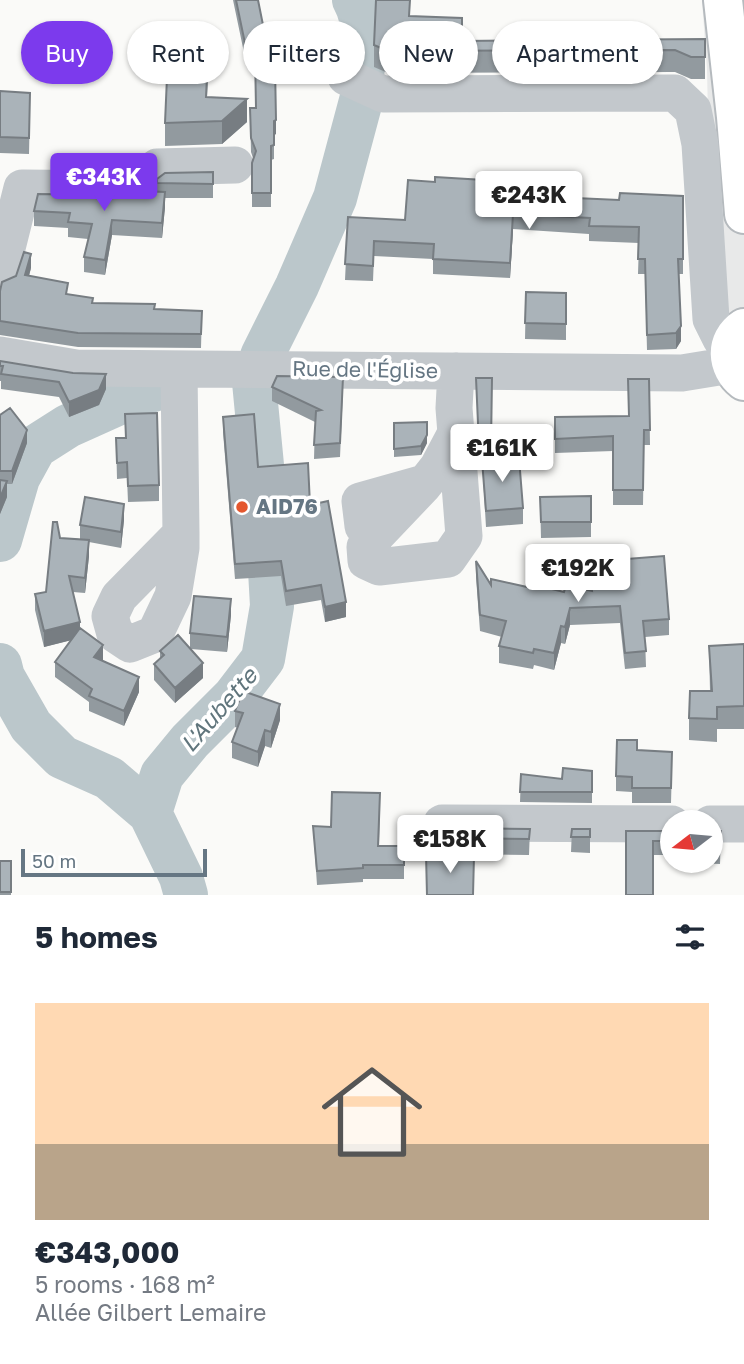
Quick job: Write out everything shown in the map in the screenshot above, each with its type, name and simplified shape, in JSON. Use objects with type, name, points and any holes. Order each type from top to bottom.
[{"type":"main road","points":[[723,0],[744,214]]},
{"type":"street","points":[[361,84],[383,94],[675,93],[693,110],[700,144],[710,319],[721,339],[739,342]]},
{"type":"street","points":[[0,276],[22,188],[130,189],[157,167],[235,165]]},
{"type":"street","name":"Rue de l'Église","points":[[0,355],[76,368],[682,373],[739,342]]},
{"type":"street","points":[[178,369],[181,534]]},
{"type":"street","points":[[456,371],[454,408],[456,433],[464,537],[447,559],[379,568],[366,561],[365,547],[378,532],[363,526],[360,501],[425,483],[438,467],[456,433]]},
{"type":"street","points":[[442,823],[660,824]]},
{"type":"street","points":[[723,824],[744,824]]},
{"type":"shaded area","points":[[702,0],[744,0],[744,356],[713,354],[707,69]]},
{"type":"building","points":[[236,0],[258,0],[262,21],[243,21],[243,34]]},
{"type":"building","points":[[376,0],[410,0],[409,16],[462,18],[462,21],[379,21],[379,47],[374,45]]},
{"type":"building","points":[[663,39],[705,39],[705,57],[691,57],[675,50],[663,50]]},
{"type":"building","points":[[478,41],[492,41],[492,51],[478,51]]},
{"type":"building","points":[[167,84],[207,84],[206,97],[247,99],[222,121],[165,123]]},
{"type":"building","points":[[256,84],[275,84],[271,193],[252,193],[252,163],[256,151],[251,138],[250,108],[256,108]]},
{"type":"building","points":[[0,91],[30,93],[29,138],[0,137]]},
{"type":"building","points":[[213,172],[213,184],[157,183],[157,179],[165,173]]},
{"type":"building","points":[[435,177],[500,181],[500,186],[509,187],[509,195],[619,200],[620,193],[683,196],[683,259],[678,259],[681,326],[676,333],[647,335],[645,259],[638,259],[639,227],[589,226],[590,218],[513,214],[510,263],[433,259],[434,244],[374,241],[373,266],[345,264],[348,217],[405,220],[408,180],[435,182]]},
{"type":"building","points":[[141,191],[165,192],[162,223],[112,220],[105,260],[84,257],[92,224],[68,222],[70,213],[34,211],[38,194],[135,195]]},
{"type":"building","points":[[24,252],[31,254],[25,275],[68,283],[66,294],[93,298],[92,303],[155,304],[154,309],[202,311],[201,334],[78,333],[0,321],[2,282],[16,276]]},
{"type":"building","points":[[526,292],[566,293],[566,324],[525,323]]},
{"type":"building","points":[[0,361],[73,373],[106,374],[99,390],[69,402],[59,382],[1,374],[3,366],[0,366]]},
{"type":"building","points":[[277,376],[343,377],[340,443],[314,445],[316,411],[321,410],[272,387]]},
{"type":"building","points":[[476,378],[492,378],[491,445],[479,446]]},
{"type":"building","points":[[628,379],[649,379],[650,430],[644,430],[643,490],[613,490],[613,436],[555,439],[555,417],[629,416]]},
{"type":"building","points":[[10,408],[27,430],[12,471],[0,471],[0,415]]},
{"type":"building","points":[[157,413],[159,485],[128,486],[127,462],[117,463],[116,438],[126,438],[125,414]]},
{"type":"building","points":[[254,414],[258,467],[308,463],[310,505],[328,501],[346,602],[325,607],[321,585],[286,591],[281,561],[235,564],[223,417]]},
{"type":"building","points":[[427,422],[427,435],[421,446],[394,449],[394,423]]},
{"type":"building","points":[[519,458],[523,508],[486,511],[482,460]]},
{"type":"building","points":[[0,480],[7,481],[0,498]]},
{"type":"building","points":[[591,496],[591,522],[541,522],[540,497]]},
{"type":"building","points":[[85,497],[124,504],[121,532],[80,525]]},
{"type":"building","points":[[53,522],[57,522],[60,538],[89,540],[85,578],[69,576],[80,622],[44,631],[35,594],[46,592]]},
{"type":"building","points":[[664,556],[669,619],[643,621],[646,651],[625,653],[620,606],[570,608],[565,627],[561,626],[554,653],[534,649],[533,653],[499,646],[506,621],[480,615],[476,561],[491,585],[491,579],[527,587],[528,583],[564,592],[566,585],[592,591],[591,581],[599,581],[598,570],[603,569],[602,561]]},
{"type":"building","points":[[194,596],[231,599],[227,637],[190,633]]},
{"type":"building","points":[[80,628],[103,645],[94,657],[139,677],[124,711],[89,696],[92,689],[55,662]]},
{"type":"building","points":[[178,635],[203,663],[175,688],[154,664],[164,655],[160,651]]},
{"type":"building","points":[[744,644],[744,706],[717,707],[717,719],[689,718],[690,691],[712,691],[709,646]]},
{"type":"building","points":[[243,691],[280,704],[271,732],[265,730],[258,752],[232,742],[243,713],[235,711]]},
{"type":"building","points":[[617,740],[637,740],[637,750],[672,752],[671,788],[632,788],[632,777],[616,776]]},
{"type":"building","points":[[563,768],[592,771],[592,792],[520,792],[521,774],[562,779]]},
{"type":"building","points":[[332,792],[380,793],[378,846],[404,846],[404,865],[363,865],[363,868],[317,871],[313,826],[331,827]]},
{"type":"building","points":[[460,828],[530,829],[529,839],[460,838]]},
{"type":"building","points":[[572,829],[590,829],[590,837],[571,837]]},
{"type":"building","points":[[626,831],[660,831],[660,841],[653,841],[653,895],[626,895]]},
{"type":"building","points":[[426,854],[474,856],[473,895],[427,895]]},
{"type":"building","points":[[0,861],[11,861],[11,892],[0,892]]},
{"type":"waterway","name":"L'Aubette","points":[[354,0],[361,21]]},
{"type":"waterway","name":"L'Aubette","points":[[262,356],[297,286],[335,198],[362,97]]},
{"type":"waterway","name":"L'Aubette","points":[[186,895],[181,877],[150,813],[162,775],[190,741],[234,697],[263,659],[272,606],[267,517],[254,382]]},
{"type":"waterway","points":[[0,540],[18,478],[35,447],[68,426],[137,395],[166,386]]},
{"type":"waterway","points":[[0,665],[3,677],[31,726],[62,757],[109,778],[150,813]]},
{"type":"place","name":"AID76","points":[[242,507]]}]
